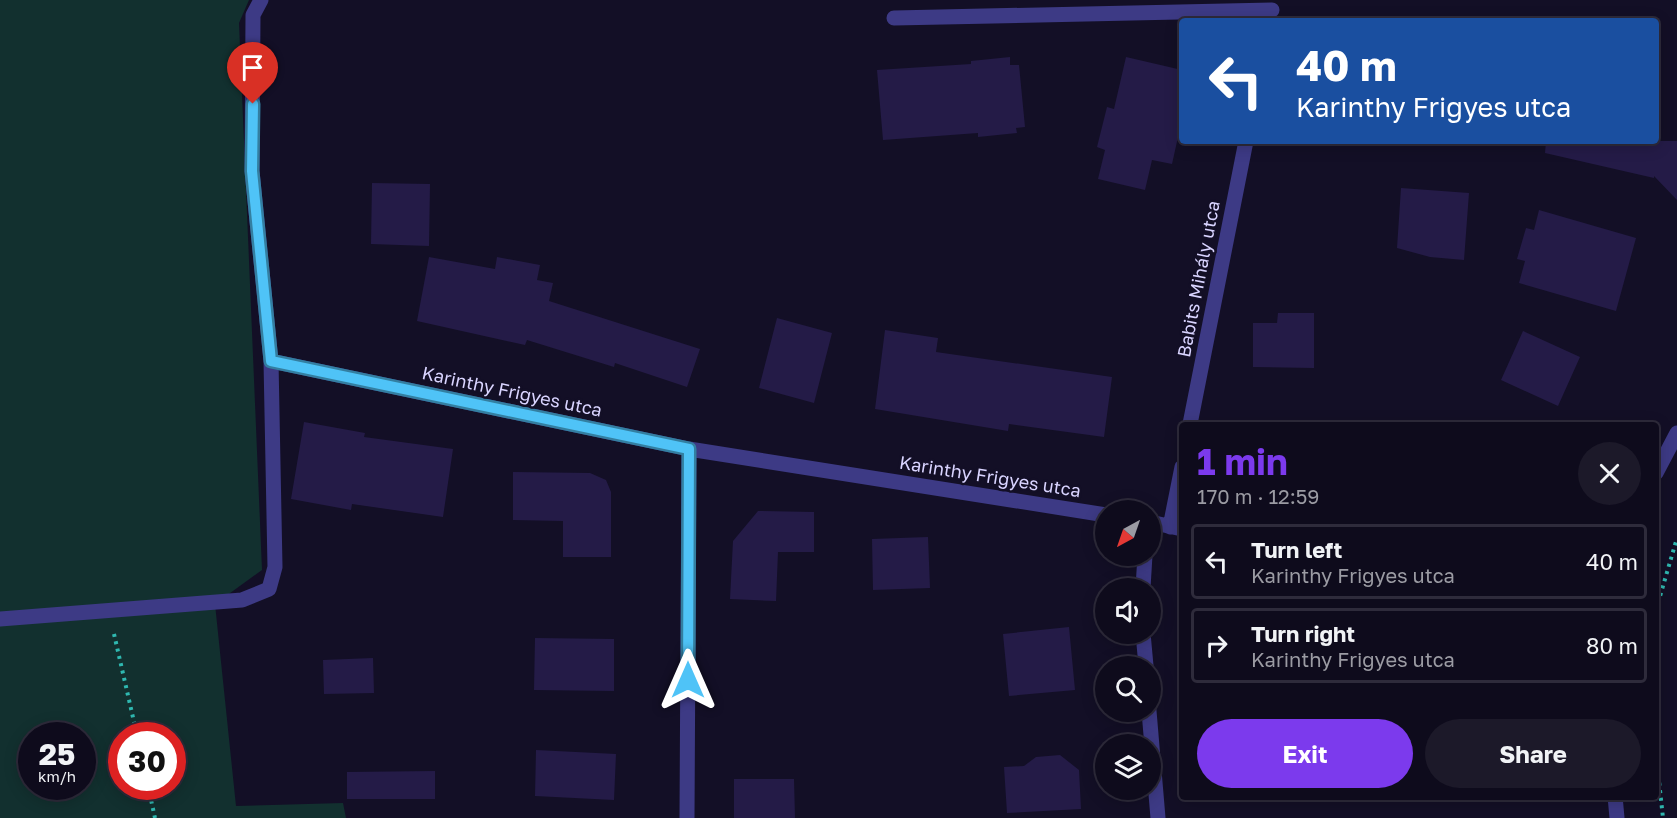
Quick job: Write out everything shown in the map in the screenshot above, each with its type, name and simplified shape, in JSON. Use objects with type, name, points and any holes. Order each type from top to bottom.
[{"type":"street","points":[[0,619],[242,600],[269,589],[275,567],[271,361],[252,171],[253,15],[261,0]]},
{"type":"street","points":[[894,18],[1272,10]]},
{"type":"street","name":"Babits Mihály utca","points":[[1190,422],[1245,144]]},
{"type":"street","name":"Karinthy Frigyes utca","points":[[271,361],[689,449],[1095,513]]},
{"type":"street","points":[[1659,467],[1677,433]]},
{"type":"street","points":[[687,818],[689,449]]},
{"type":"street","points":[[1161,525],[1176,528],[1179,498]]},
{"type":"street","points":[[1150,722],[1158,818]]},
{"type":"street","points":[[1615,800],[1617,818]]},
{"type":"path","points":[[1659,600],[1677,538]]},
{"type":"path","points":[[114,633],[134,722]]},
{"type":"path","points":[[1659,781],[1663,818]]},
{"type":"path","points":[[151,800],[155,818]]},
{"type":"green space","points":[[0,0],[249,0],[239,23],[262,570],[215,604],[236,806],[343,803],[346,818],[0,818]]},
{"type":"building","points":[[1010,57],[1010,65],[1019,65],[1025,127],[1016,128],[1017,133],[978,137],[978,133],[883,140],[877,70],[971,64],[971,61]]},
{"type":"building","points":[[1126,57],[1179,69],[1179,132],[1172,164],[1152,160],[1145,190],[1098,179],[1105,150],[1097,147],[1107,107],[1114,109]]},
{"type":"building","points":[[1659,141],[1677,141],[1677,200],[1654,176],[1654,178],[1545,153],[1546,144],[1659,144]]},
{"type":"building","points":[[372,183],[430,184],[429,246],[371,244]]},
{"type":"building","points":[[1401,188],[1469,193],[1464,260],[1430,257],[1397,248]]},
{"type":"building","points":[[1539,210],[1636,238],[1616,311],[1519,283],[1525,261],[1517,259],[1526,228],[1534,230]]},
{"type":"building","points":[[429,257],[495,269],[497,257],[540,265],[537,280],[553,283],[549,301],[700,349],[687,387],[615,363],[614,367],[527,340],[525,345],[417,321]]},
{"type":"building","points":[[1278,313],[1314,313],[1314,368],[1253,367],[1253,323],[1277,323]]},
{"type":"building","points":[[777,318],[832,333],[814,403],[759,388]]},
{"type":"building","points":[[885,330],[938,338],[936,352],[1112,377],[1104,437],[1009,424],[1008,431],[875,409]]},
{"type":"building","points":[[1523,331],[1580,357],[1558,406],[1501,380]]},
{"type":"building","points":[[304,422],[365,433],[364,437],[453,449],[443,517],[352,504],[351,510],[291,499]]},
{"type":"building","points":[[513,472],[590,473],[606,480],[611,492],[611,557],[563,557],[563,521],[513,520]]},
{"type":"building","points":[[758,511],[814,512],[814,552],[778,552],[776,601],[730,599],[733,541]]},
{"type":"building","points":[[928,537],[930,588],[873,590],[872,539]]},
{"type":"building","points":[[1069,627],[1075,690],[1009,696],[1003,634]]},
{"type":"building","points":[[535,638],[614,639],[614,691],[534,690]]},
{"type":"building","points":[[373,658],[374,693],[324,694],[323,660]]},
{"type":"building","points":[[536,750],[616,754],[614,800],[535,796]]},
{"type":"building","points":[[1060,755],[1079,770],[1081,809],[1007,813],[1004,767],[1024,766],[1036,757]]},
{"type":"building","points":[[435,771],[435,799],[347,799],[347,772]]},
{"type":"building","points":[[734,779],[794,779],[795,818],[734,818]]},
{"type":"route","points":[[253,104],[252,171],[271,361],[689,449],[688,680]]}]
